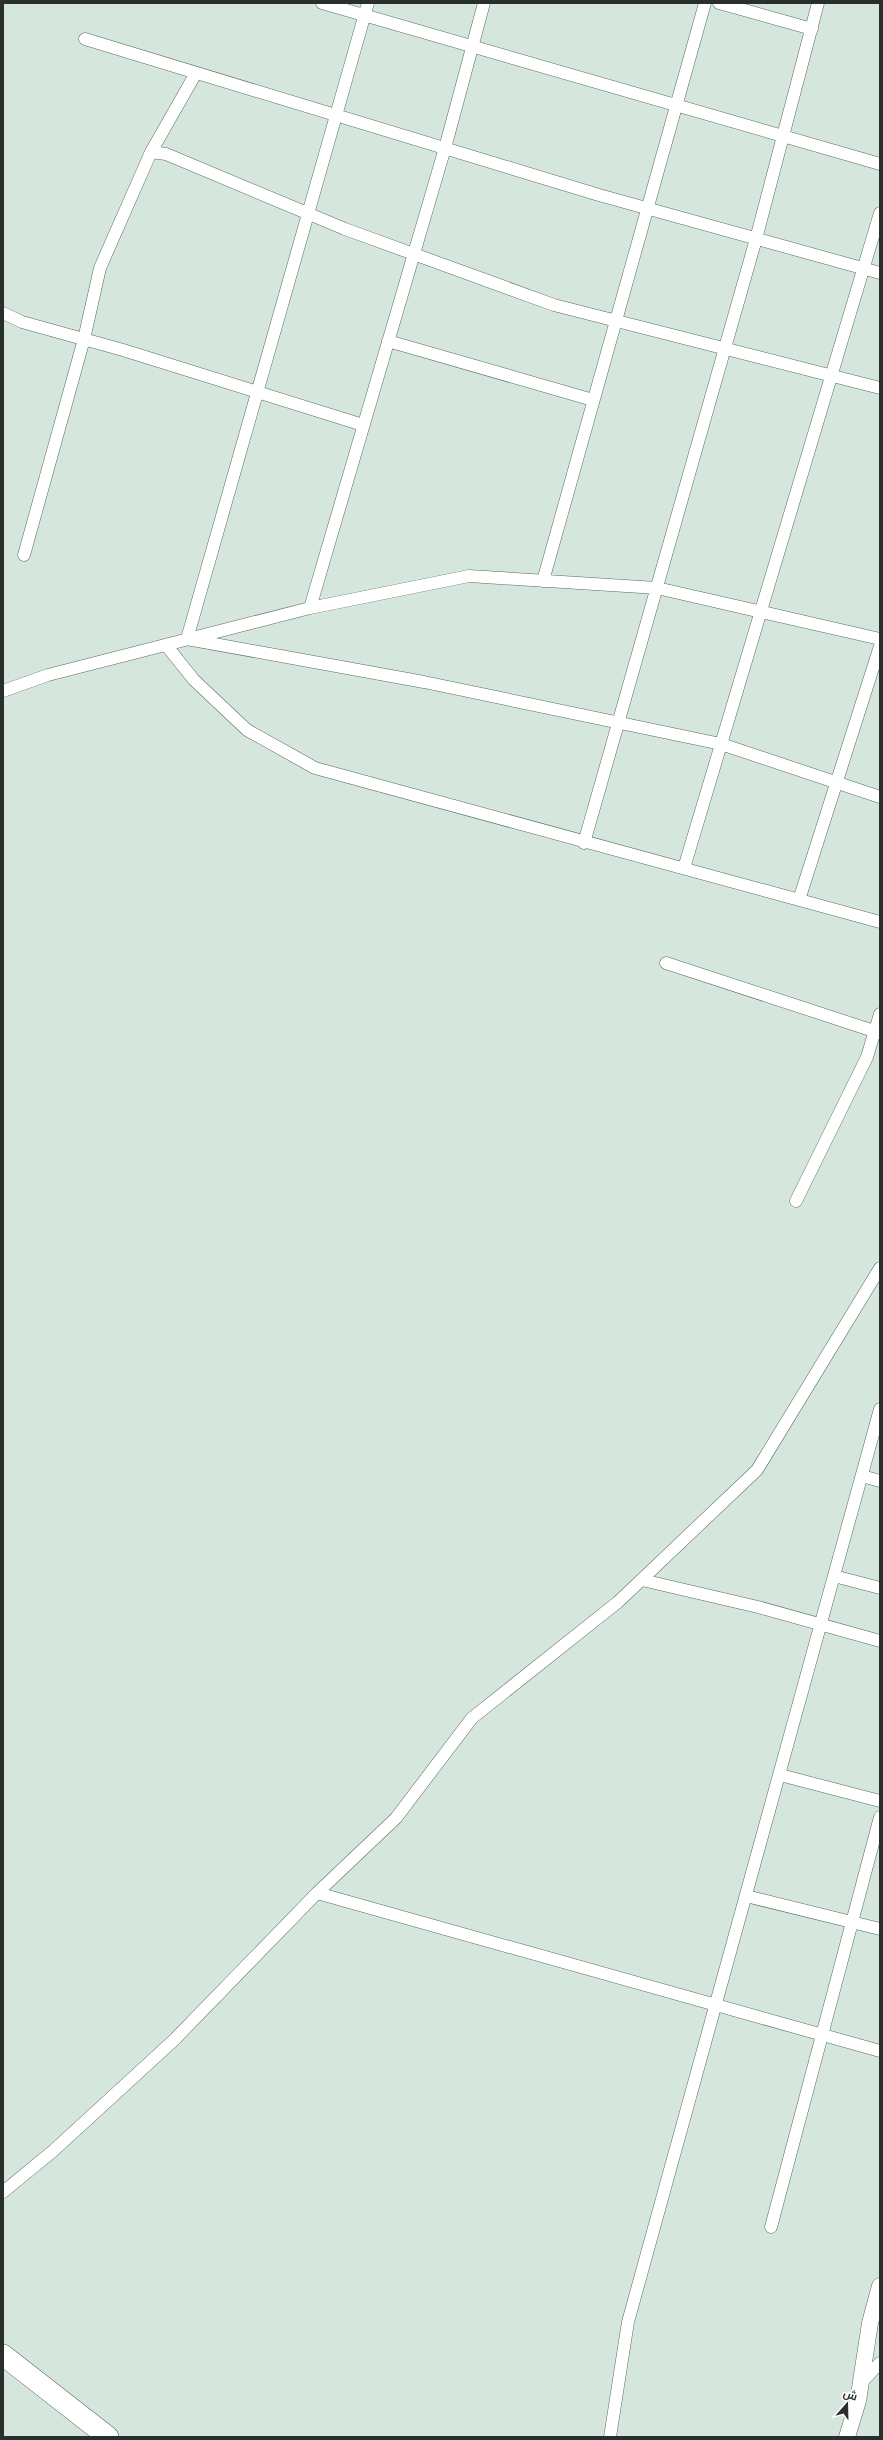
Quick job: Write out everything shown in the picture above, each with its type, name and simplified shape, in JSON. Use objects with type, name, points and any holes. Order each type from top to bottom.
[{"type":"highway","points":[[3,2355],[108,2437]]},
{"type":"street","points":[[322,3],[880,164]]},
{"type":"street","points":[[187,639],[368,3]]},
{"type":"street","points":[[310,608],[445,148],[484,3]]},
{"type":"street","points":[[543,581],[705,3]]},
{"type":"street","points":[[719,3],[812,29]]},
{"type":"street","points":[[584,843],[756,239],[818,3]]},
{"type":"street","points":[[85,39],[647,208],[880,273]]},
{"type":"street","points":[[24,555],[84,339],[100,268],[151,152],[196,73]]},
{"type":"street","points":[[151,152],[166,154],[307,214],[554,305],[725,347],[880,388]]},
{"type":"street","points":[[684,868],[880,213]]},
{"type":"street","points":[[3,313],[22,322],[84,339],[363,425]]},
{"type":"street","points":[[388,341],[594,400]]},
{"type":"street","points":[[3,691],[48,675],[310,608],[469,576],[657,588],[880,639]]},
{"type":"street","points":[[187,639],[424,682],[721,744],[880,796]]},
{"type":"street","points":[[166,645],[194,680],[247,730],[315,768],[584,843],[684,868],[880,922]]},
{"type":"street","points":[[799,900],[880,646]]},
{"type":"street","points":[[666,963],[877,1032]]},
{"type":"street","points":[[796,1201],[868,1057],[877,1032],[880,1014]]},
{"type":"street","points":[[3,2192],[53,2151],[174,2040],[317,1893],[396,1818],[472,1718],[618,1602],[757,1470],[880,1268]]},
{"type":"street","points":[[610,2437],[628,2322],[880,1409]]},
{"type":"street","points":[[862,1476],[880,1481]]},
{"type":"street","points":[[834,1576],[880,1588]]},
{"type":"street","points":[[642,1580],[758,1607],[880,1641]]},
{"type":"street","points":[[780,1775],[880,1802]]},
{"type":"street","points":[[771,2227],[880,1817]]},
{"type":"street","points":[[317,1893],[880,2051]]},
{"type":"street","points":[[746,1896],[880,1929]]},
{"type":"street","points":[[847,2437],[858,2401],[870,2323],[880,2286]]},
{"type":"street","points":[[861,2383],[880,2362]]}]
